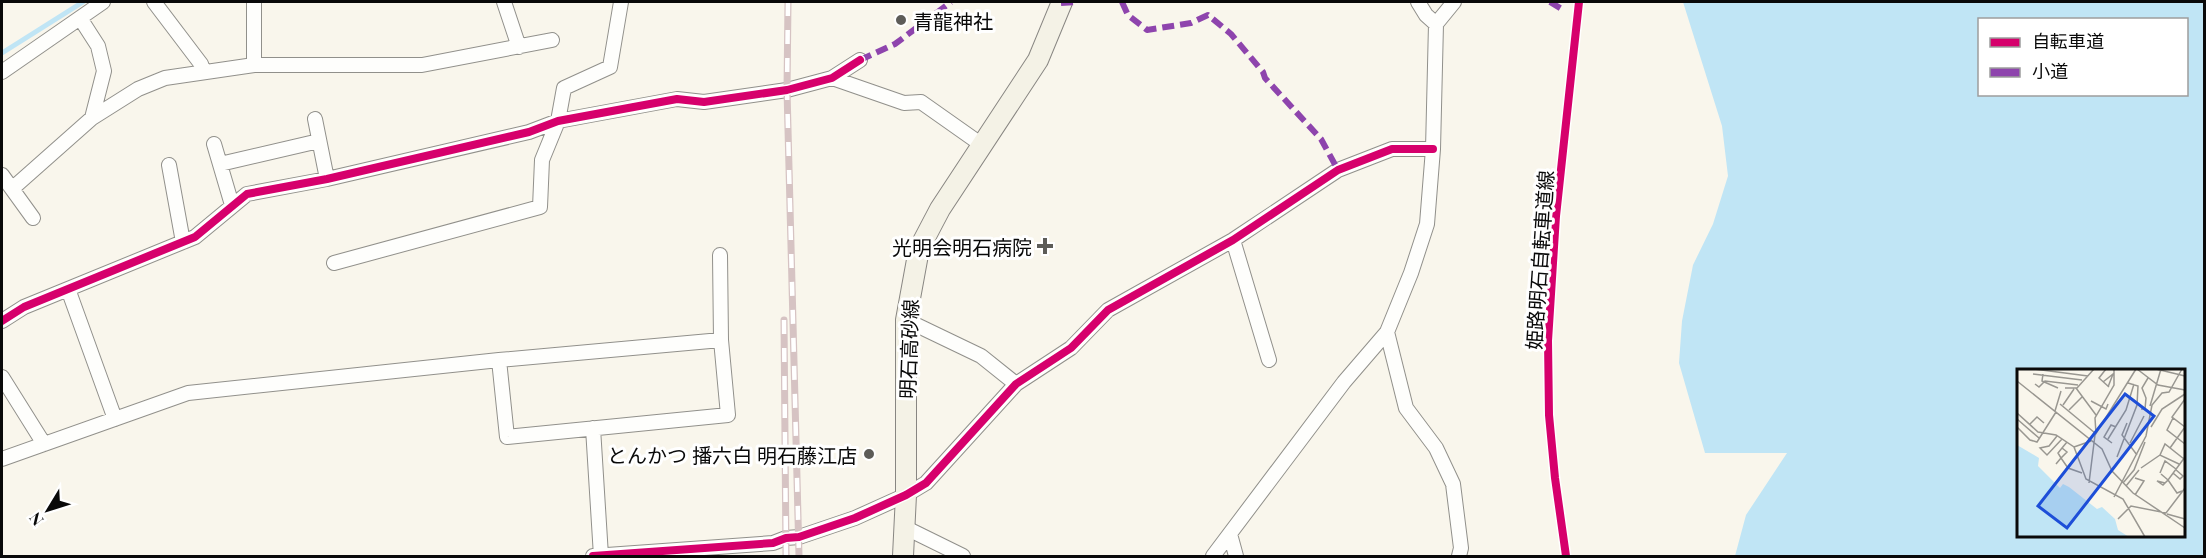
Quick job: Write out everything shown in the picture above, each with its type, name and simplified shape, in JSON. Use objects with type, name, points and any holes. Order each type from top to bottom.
[{"type":"main road","name":"明石高砂線","points":[[903,556],[906,495],[906,320],[919,249],[940,209],[1038,60],[1062,2]]},
{"type":"street","points":[[2,72],[103,2]]},
{"type":"street","points":[[154,2],[201,64],[204,72]]},
{"type":"street","points":[[254,2],[254,65]]},
{"type":"street","points":[[504,2],[519,47]]},
{"type":"street","points":[[334,263],[540,207],[542,160],[558,121],[564,88],[610,67],[621,2]]},
{"type":"street","points":[[1418,2],[1426,15],[1436,24]]},
{"type":"street","points":[[1213,556],[1344,382],[1387,332],[1411,273],[1427,224],[1433,149],[1436,24],[1454,2]]},
{"type":"street","points":[[80,18],[98,46],[104,71],[92,118]]},
{"type":"street","points":[[13,188],[92,118],[138,89],[165,78],[254,65],[422,65],[552,40]]},
{"type":"street","points":[[2,321],[24,307],[195,237],[247,194],[327,179],[529,132],[558,121],[677,99],[704,102],[787,90],[832,78],[860,60]]},
{"type":"street","points":[[832,78],[904,103],[921,102],[982,146]]},
{"type":"street","points":[[315,119],[327,179]]},
{"type":"street","points":[[220,164],[319,141]]},
{"type":"street","points":[[214,144],[232,205]]},
{"type":"street","points":[[764,556],[786,538],[799,537],[855,518],[906,495],[926,483],[1016,384],[1071,348],[1108,310],[1233,240],[1341,168],[1392,149],[1433,149]]},
{"type":"street","points":[[169,165],[183,242]]},
{"type":"street","points":[[2,175],[33,218]]},
{"type":"street","points":[[1233,240],[1269,360]]},
{"type":"street","points":[[499,360],[507,437],[728,415],[722,340],[720,255]]},
{"type":"street","points":[[68,289],[115,419]]},
{"type":"street","points":[[906,320],[981,356],[1016,384]]},
{"type":"street","points":[[1387,332],[1406,408],[1436,448],[1453,484],[1460,556]]},
{"type":"street","points":[[2,459],[188,393],[499,360],[722,340]]},
{"type":"street","points":[[2,377],[44,444]]},
{"type":"street","points":[[593,428],[597,556],[773,550]]},
{"type":"street","points":[[904,527],[963,556]]},
{"type":"street","points":[[1230,534],[1236,556]]},
{"type":"water","points":[[1683,2],[2204,2],[2204,556],[1735,556],[1746,515],[1787,453],[1705,453],[1679,363],[1682,321],[1693,265],[1713,224],[1728,176],[1722,126]]},
{"type":"waterway","points":[[2,53],[83,2]]},
{"type":"railway","points":[[788,2],[787,90],[799,556]]},
{"type":"railway","points":[[784,320],[786,556]]},
{"type":"marked path","points":[[860,60],[895,44],[951,2]]},
{"type":"marked path","points":[[1061,3],[1078,2]]},
{"type":"marked path","points":[[1122,2],[1128,15],[1147,30],[1191,23],[1208,15],[1231,34],[1263,72],[1265,78],[1321,139],[1338,170]]},
{"type":"marked path","points":[[1550,2],[1565,11]]},
{"type":"cycle path","name":"姫路明石自転車道線","points":[[1566,556],[1549,415],[1548,341],[1556,216],[1579,2]]},
{"type":"cycle path","points":[[2,321],[24,307],[195,237],[247,194],[327,179],[529,132],[558,121],[677,99],[704,102],[787,90],[832,78],[860,60]]},
{"type":"cycle path","points":[[593,556],[773,543],[786,538],[799,537],[855,518],[906,495],[926,483],[1016,384],[1071,348],[1108,310],[1233,240],[1338,170],[1392,149],[1433,149]]},
{"type":"place","name":"青龍神社","points":[[901,20]]},
{"type":"place","name":"光明会明石病院","points":[[1045,246]]},
{"type":"place","name":"とんかつ 播六白 明石藤江店","points":[[869,454]]}]
